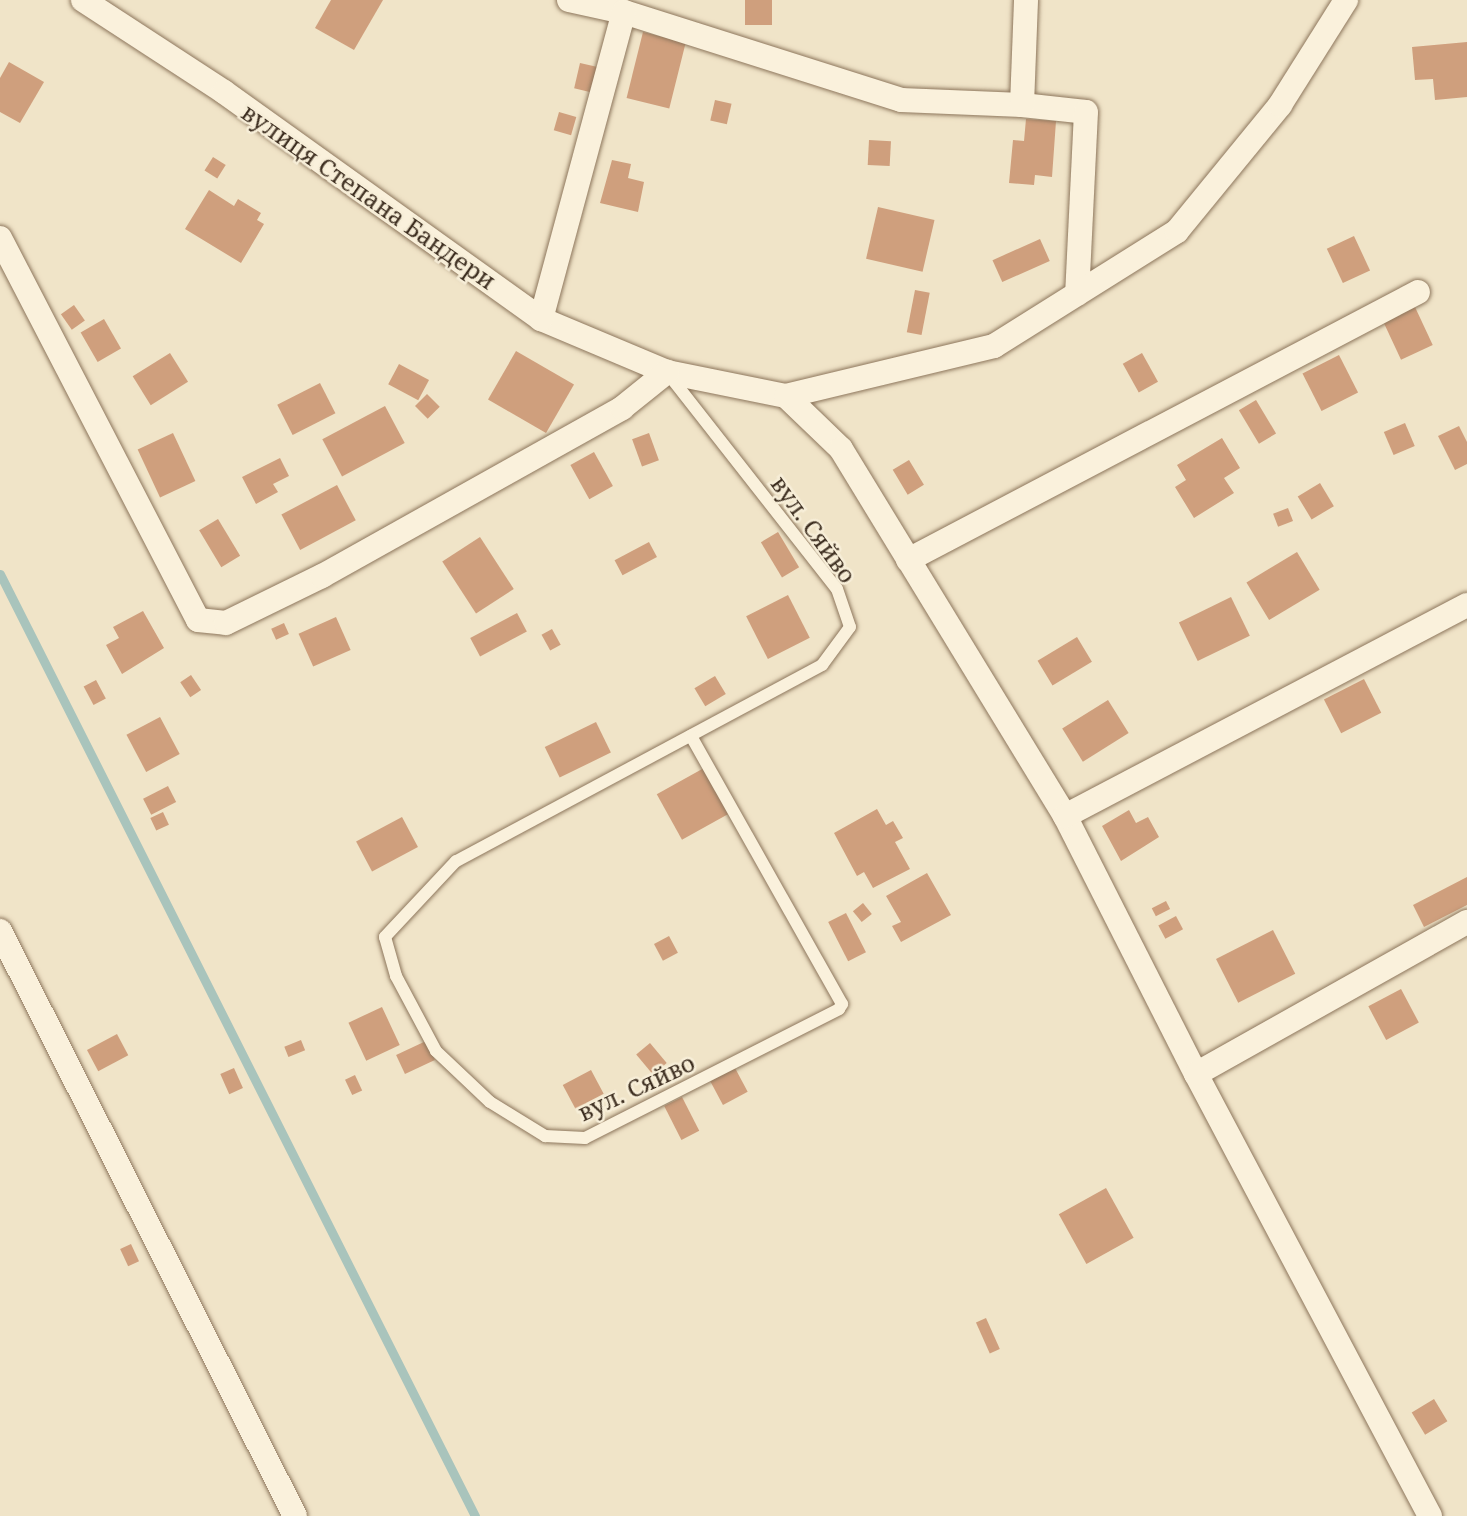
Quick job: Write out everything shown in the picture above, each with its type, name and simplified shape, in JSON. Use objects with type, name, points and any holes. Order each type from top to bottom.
[{"type":"street","name":"вулиця Степана Бандери","points":[[83,0],[224,92],[541,319],[667,372],[786,397]]},
{"type":"street","points":[[569,0],[624,12],[901,100],[1022,105],[1086,112],[1077,294]]},
{"type":"street","points":[[1022,105],[1026,0]]},
{"type":"street","points":[[786,397],[994,346],[1177,231],[1280,105],[1346,0]]},
{"type":"street","points":[[541,319],[624,12]]},
{"type":"street","points":[[0,238],[198,620],[226,622],[321,576],[622,408],[667,372]]},
{"type":"street","points":[[908,560],[1418,292]]},
{"type":"street","points":[[786,397],[841,449],[1065,816],[1196,1074],[1430,1516]]},
{"type":"street","points":[[1065,816],[1467,605]]},
{"type":"street","points":[[1196,1074],[1467,922]]},
{"type":"street","points":[[0,931],[295,1516]]},
{"type":"lane","name":"вул. Сяйво","points":[[667,372],[837,589],[850,627],[822,665],[456,861],[385,937],[396,976],[436,1051],[490,1102],[545,1136],[586,1138],[839,1009],[842,1003],[691,736]]},
{"type":"building","points":[[331,0],[383,0],[354,50],[315,28]]},
{"type":"building","points":[[745,0],[772,0],[772,25],[745,25]]},
{"type":"building","points":[[643,32],[686,43],[669,109],[627,98]]},
{"type":"building","points":[[1467,42],[1467,97],[1435,100],[1433,79],[1415,80],[1412,47]]},
{"type":"building","points":[[9,62],[44,82],[20,123],[0,112],[0,78]]},
{"type":"building","points":[[580,63],[598,67],[592,92],[574,88]]},
{"type":"building","points":[[715,100],[732,104],[727,124],[710,120]]},
{"type":"building","points":[[559,112],[576,117],[571,135],[554,130]]},
{"type":"building","points":[[1026,119],[1056,121],[1052,177],[1035,175],[1034,185],[1009,183],[1013,140],[1024,141]]},
{"type":"building","points":[[869,140],[891,141],[890,166],[868,165]]},
{"type":"building","points":[[213,157],[226,165],[217,179],[205,171]]},
{"type":"building","points":[[612,160],[631,164],[628,178],[644,182],[638,212],[600,203]]},
{"type":"building","points":[[209,190],[234,206],[238,199],[261,213],[257,220],[264,224],[241,263],[185,229]]},
{"type":"building","points":[[878,207],[935,220],[923,272],[866,259]]},
{"type":"building","points":[[1354,236],[1370,270],[1343,283],[1327,249]]},
{"type":"building","points":[[1040,239],[1050,261],[1002,282],[992,260]]},
{"type":"building","points":[[915,290],[930,293],[922,335],[907,332]]},
{"type":"building","points":[[74,305],[85,321],[72,330],[61,314]]},
{"type":"building","points":[[1415,307],[1433,345],[1401,360],[1383,322]]},
{"type":"building","points":[[104,319],[121,348],[98,362],[81,332]]},
{"type":"building","points":[[516,351],[574,384],[546,433],[488,399]]},
{"type":"building","points":[[170,353],[188,382],[151,405],[133,376]]},
{"type":"building","points":[[1142,353],[1158,382],[1139,393],[1123,364]]},
{"type":"building","points":[[1339,355],[1358,392],[1322,411],[1302,374]]},
{"type":"building","points":[[399,364],[429,380],[418,400],[388,384]]},
{"type":"building","points":[[320,383],[335,413],[293,435],[277,405]]},
{"type":"building","points":[[427,394],[440,407],[428,419],[415,406]]},
{"type":"building","points":[[1256,400],[1276,433],[1259,444],[1239,410]]},
{"type":"building","points":[[385,406],[405,443],[342,476],[322,439]]},
{"type":"building","points":[[1405,423],[1415,446],[1394,455],[1384,432]]},
{"type":"building","points":[[1459,426],[1467,442],[1467,464],[1455,470],[1438,436]]},
{"type":"building","points":[[173,433],[195,481],[160,498],[138,449]]},
{"type":"building","points":[[649,433],[659,460],[642,466],[632,439]]},
{"type":"building","points":[[1222,438],[1240,468],[1224,478],[1234,493],[1194,518],[1175,487],[1186,480],[1177,465]]},
{"type":"building","points":[[594,452],[613,486],[589,499],[570,465]]},
{"type":"building","points":[[280,458],[289,476],[273,484],[278,492],[256,504],[242,477]]},
{"type":"building","points":[[909,460],[924,485],[908,495],[893,470]]},
{"type":"building","points":[[1320,483],[1334,506],[1312,520],[1298,496]]},
{"type":"building","points":[[337,485],[356,520],[300,550],[281,515]]},
{"type":"building","points":[[1288,508],[1293,521],[1278,527],[1273,514]]},
{"type":"building","points":[[218,519],[240,556],[221,567],[199,530]]},
{"type":"building","points":[[778,532],[799,567],[782,577],[761,542]]},
{"type":"building","points":[[480,537],[514,589],[476,614],[442,562]]},
{"type":"building","points":[[649,542],[657,557],[623,575],[615,560]]},
{"type":"building","points":[[1297,552],[1320,590],[1269,620],[1246,582]]},
{"type":"building","points":[[788,595],[810,638],[768,659],[746,616]]},
{"type":"building","points":[[1231,597],[1250,636],[1198,661],[1179,622]]},
{"type":"building","points":[[143,611],[164,648],[122,674],[106,645],[119,638],[113,627]]},
{"type":"building","points":[[517,613],[527,632],[480,656],[470,638]]},
{"type":"building","points":[[336,617],[351,650],[313,667],[299,634]]},
{"type":"building","points":[[284,623],[289,634],[276,640],[271,629]]},
{"type":"building","points":[[552,629],[561,645],[550,651],[542,635]]},
{"type":"building","points":[[1077,637],[1092,662],[1053,686],[1038,661]]},
{"type":"building","points":[[191,675],[201,690],[190,697],[180,682]]},
{"type":"building","points":[[715,676],[726,694],[705,706],[694,688]]},
{"type":"building","points":[[1364,679],[1381,713],[1341,733],[1324,699]]},
{"type":"building","points":[[96,680],[106,699],[93,705],[84,687]]},
{"type":"building","points":[[1108,700],[1129,733],[1083,762],[1062,729]]},
{"type":"building","points":[[160,717],[180,754],[146,772],[126,735]]},
{"type":"building","points":[[596,722],[611,753],[560,778],[545,747]]},
{"type":"building","points":[[704,768],[729,813],[682,840],[657,794]]},
{"type":"building","points":[[168,786],[176,802],[151,815],[143,799]]},
{"type":"building","points":[[877,809],[886,825],[893,821],[903,838],[895,842],[910,869],[873,888],[864,872],[857,876],[834,833]]},
{"type":"building","points":[[1129,810],[1136,823],[1148,817],[1159,837],[1121,861],[1102,826]]},
{"type":"building","points":[[163,812],[169,825],[156,831],[150,818]]},
{"type":"building","points":[[402,817],[418,847],[372,871],[356,841]]},
{"type":"building","points":[[927,873],[951,915],[901,942],[892,926],[901,922],[886,896]]},
{"type":"building","points":[[1467,877],[1467,905],[1424,927],[1413,905]]},
{"type":"building","points":[[1166,901],[1170,909],[1156,916],[1152,908]]},
{"type":"building","points":[[863,903],[872,914],[862,922],[853,911]]},
{"type":"building","points":[[846,913],[866,952],[848,961],[828,922]]},
{"type":"building","points":[[1176,916],[1183,929],[1165,939],[1158,925]]},
{"type":"building","points":[[1273,930],[1295,974],[1238,1003],[1216,959]]},
{"type":"building","points":[[669,936],[678,953],[663,961],[654,944]]},
{"type":"building","points":[[1401,989],[1419,1023],[1386,1040],[1368,1006]]},
{"type":"building","points":[[382,1007],[400,1045],[366,1061],[348,1023]]},
{"type":"building","points":[[117,1034],[128,1055],[98,1071],[87,1050]]},
{"type":"building","points":[[301,1040],[305,1050],[288,1057],[284,1047]]},
{"type":"building","points":[[426,1041],[435,1060],[405,1074],[396,1055]]},
{"type":"building","points":[[650,1043],[667,1063],[653,1074],[636,1055]]},
{"type":"building","points":[[234,1068],[243,1088],[229,1094],[220,1074]]},
{"type":"building","points":[[735,1068],[748,1092],[723,1105],[710,1081]]},
{"type":"building","points":[[591,1070],[604,1094],[575,1109],[563,1085]]},
{"type":"building","points":[[355,1075],[362,1090],[352,1095],[345,1080]]},
{"type":"building","points":[[682,1097],[699,1131],[681,1140],[664,1106]]},
{"type":"building","points":[[1106,1188],[1134,1238],[1086,1264],[1059,1214]]},
{"type":"building","points":[[131,1244],[139,1261],[128,1266],[120,1249]]},
{"type":"building","points":[[986,1318],[1000,1349],[990,1354],[976,1322]]},
{"type":"building","points":[[1434,1399],[1447,1421],[1425,1435],[1412,1412]]},
{"type":"waterway","points":[[0,574],[475,1516]]}]
